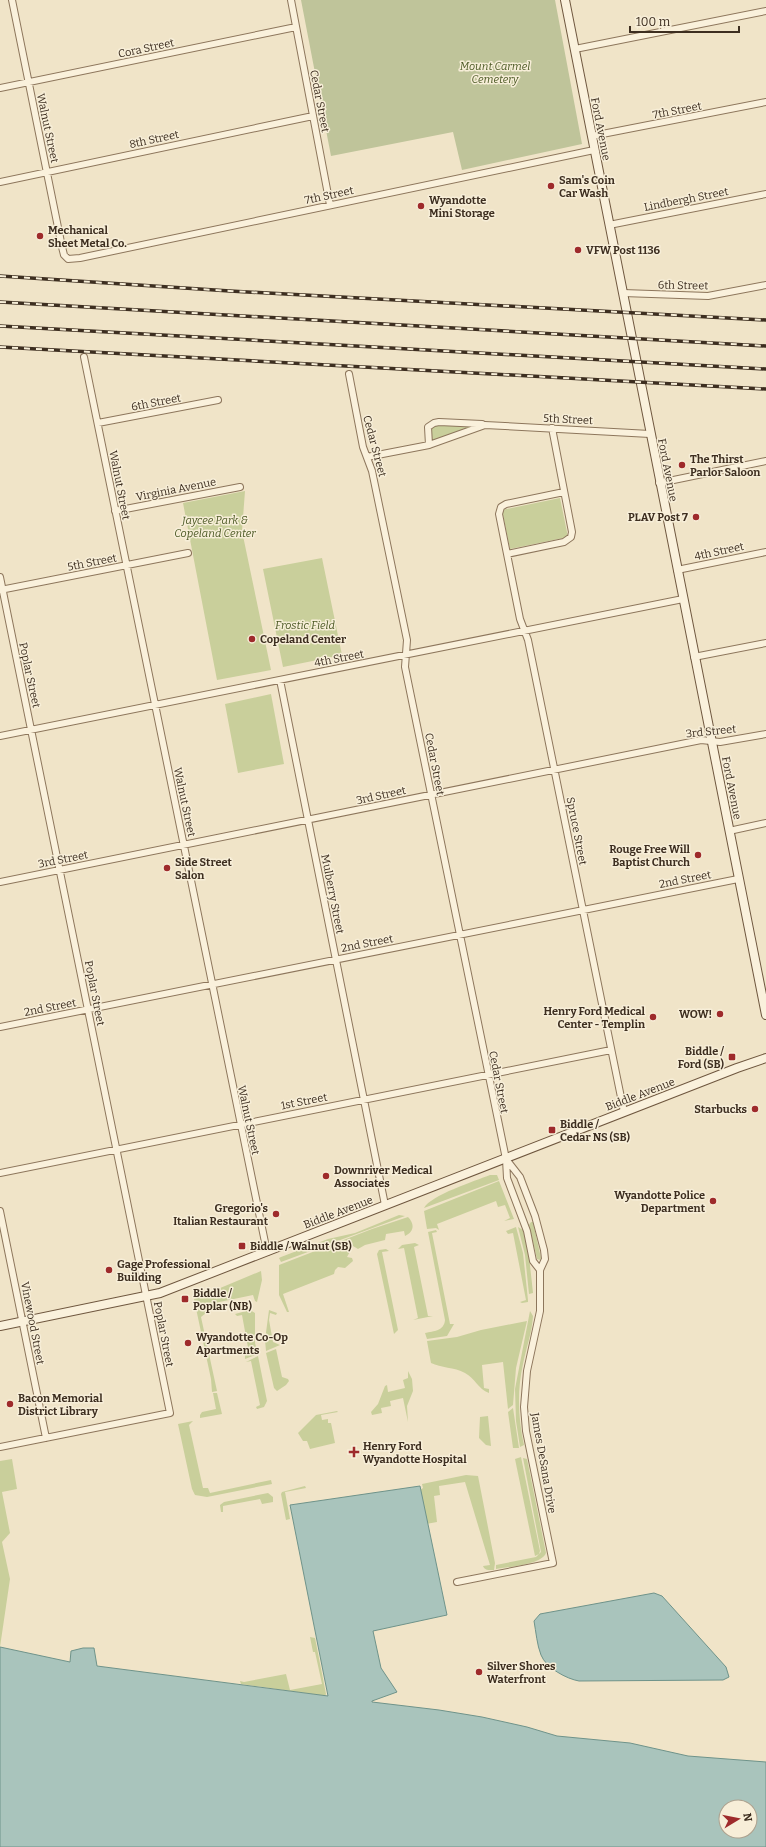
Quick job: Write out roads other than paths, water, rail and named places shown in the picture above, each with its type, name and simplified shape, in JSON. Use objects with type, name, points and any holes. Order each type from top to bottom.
[{"type":"main road","name":"Ford Avenue","points":[[565,0],[659,483],[766,1015]]},
{"type":"main road","name":"Biddle Avenue","points":[[0,1326],[160,1293],[731,1070],[766,1058]]},
{"type":"street","name":"Walnut Street","points":[[12,0],[62,247],[64,254],[68,259]]},
{"type":"street","name":"Cedar Street","points":[[291,0],[330,205]]},
{"type":"street","points":[[575,49],[766,11]]},
{"type":"street","name":"Cora Street","points":[[0,88],[296,26]]},
{"type":"street","name":"7th Street","points":[[592,136],[766,102]]},
{"type":"street","name":"8th Street","points":[[0,182],[313,116]]},
{"type":"street","name":"7th Street","points":[[68,259],[80,258],[594,150]]},
{"type":"street","name":"Lindbergh Street","points":[[609,225],[766,194]]},
{"type":"street","name":"6th Street","points":[[623,293],[708,296],[766,285]]},
{"type":"street","name":"Walnut Street","points":[[84,357],[266,1252]]},
{"type":"street","name":"Cedar Street","points":[[349,374],[363,447],[372,471],[407,640],[405,667],[506,1159]]},
{"type":"street","name":"6th Street","points":[[98,423],[218,400]]},
{"type":"street","name":"5th Street","points":[[429,445],[428,428],[434,423],[439,422],[650,434]]},
{"type":"street","name":"5th Street","points":[[367,457],[429,445],[485,425]]},
{"type":"street","points":[[507,554],[564,542],[569,540],[572,532],[552,428]]},
{"type":"street","points":[[659,483],[766,461]]},
{"type":"street","name":"Virginia Avenue","points":[[115,511],[240,487]]},
{"type":"street","name":"Spruce Street","points":[[564,492],[506,504],[501,507],[499,514],[520,619],[528,640],[624,1112]]},
{"type":"street","name":"4th Street","points":[[677,570],[766,552]]},
{"type":"street","name":"5th Street","points":[[1,590],[188,553]]},
{"type":"street","name":"Poplar Street","points":[[0,577],[1,590],[60,870],[170,1413],[46,1438]]},
{"type":"street","name":"4th Street","points":[[0,736],[682,599]]},
{"type":"street","points":[[694,658],[766,643]]},
{"type":"street","name":"Mulberry Street","points":[[280,680],[385,1205]]},
{"type":"street","name":"3rd Street","points":[[0,882],[701,740],[720,742],[766,734]]},
{"type":"street","points":[[729,831],[766,823]]},
{"type":"street","name":"2nd Street","points":[[0,1027],[738,879]]},
{"type":"street","name":"1st Street","points":[[0,1173],[611,1050]]},
{"type":"street","name":"James DeSana Drive","points":[[506,1159],[507,1178],[527,1231],[533,1261],[540,1270]]},
{"type":"street","name":"James DeSana Drive","points":[[457,1582],[553,1563],[526,1431],[524,1407],[526,1371],[540,1311],[540,1270],[545,1259],[540,1233],[520,1177],[506,1159]]},
{"type":"street","name":"Vinewood Street","points":[[0,1211],[46,1438]]},
{"type":"street","points":[[0,1447],[46,1438]]},
{"type":"water","points":[[420,1486],[447,1615],[373,1631],[381,1668],[397,1692],[372,1702],[482,1717],[527,1727],[557,1736],[630,1743],[688,1756],[766,1762],[766,1847],[0,1847],[0,1647],[70,1662],[71,1651],[83,1648],[94,1648],[97,1666],[328,1696],[290,1505]]},
{"type":"water","points":[[654,1593],[662,1596],[726,1667],[729,1677],[723,1680],[579,1681],[557,1672],[547,1664],[541,1655],[538,1647],[534,1621],[540,1614]]},
{"type":"railway","points":[[0,276],[230,291],[766,320]]},
{"type":"railway","points":[[0,302],[766,346]]},
{"type":"railway","points":[[0,326],[766,369]]},
{"type":"railway","points":[[0,347],[766,389]]},
{"type":"place","name":"Sam's Coin Car Wash","points":[[551,186]]},
{"type":"place","name":"Wyandotte Mini Storage","points":[[421,206]]},
{"type":"place","name":"Mechanical Sheet Metal Co.","points":[[40,236]]},
{"type":"place","name":"VFW Post 1136","points":[[578,250]]},
{"type":"place","name":"The Thirst Parlor Saloon","points":[[682,465]]},
{"type":"place","name":"PLAV Post 7","points":[[696,517]]},
{"type":"place","name":"Copeland Center","points":[[252,639]]},
{"type":"place","name":"Rouge Free Will Baptist Church","points":[[698,855]]},
{"type":"place","name":"Side Street Salon","points":[[167,868]]},
{"type":"place","name":"WOW!","points":[[720,1014]]},
{"type":"place","name":"Henry Ford Medical Center - Templin","points":[[653,1017]]},
{"type":"place","name":"Biddle / Ford (SB)","points":[[732,1057]]},
{"type":"place","name":"Starbucks","points":[[755,1109]]},
{"type":"place","name":"Biddle / Cedar NS (SB)","points":[[552,1130]]},
{"type":"place","name":"Downriver Medical Associates","points":[[326,1176]]},
{"type":"place","name":"Wyandotte Police Department","points":[[713,1201]]},
{"type":"place","name":"Gregorio's Italian Restaurant","points":[[276,1214]]},
{"type":"place","name":"Biddle / Walnut (SB)","points":[[242,1246]]},
{"type":"place","name":"Gage Professional Building","points":[[109,1270]]},
{"type":"place","name":"Biddle / Poplar (NB)","points":[[185,1299]]},
{"type":"place","name":"Wyandotte Co-Op Apartments","points":[[188,1343]]},
{"type":"place","name":"Bacon Memorial District Library","points":[[10,1404]]},
{"type":"place","name":"Henry Ford Wyandotte Hospital","points":[[354,1452]]},
{"type":"place","name":"Silver Shores Waterfront","points":[[479,1672]]},
{"type":"park label","name":"Mount Carmel Cemetery","points":[[495,72]]},
{"type":"park label","name":"Jaycee Park & Copeland Center","points":[[215,526]]},
{"type":"park label","name":"Frostic Field","points":[[305,625]]}]
